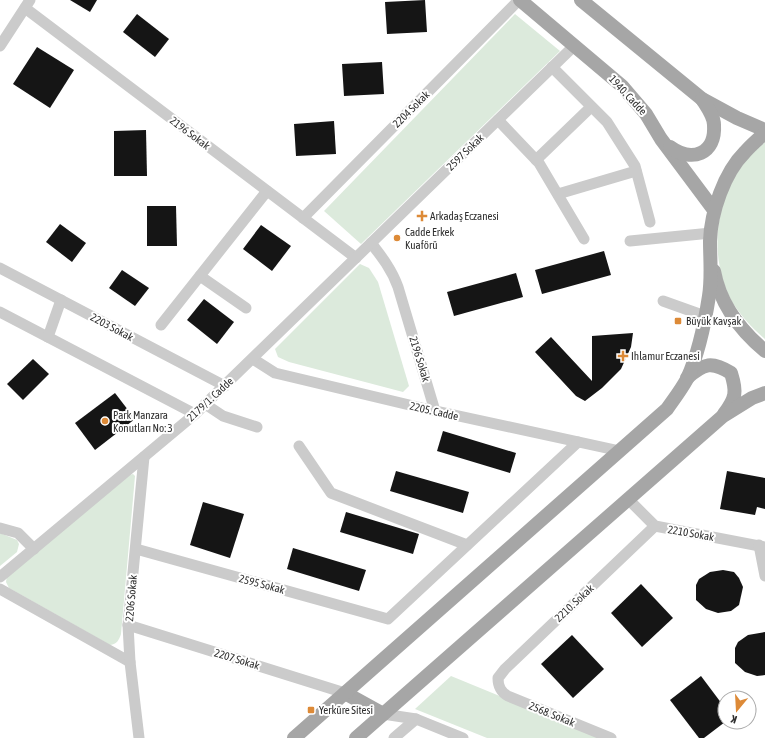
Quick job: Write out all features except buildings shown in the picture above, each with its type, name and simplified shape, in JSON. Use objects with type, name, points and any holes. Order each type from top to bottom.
[{"type":"main road","name":"1940. Cadde","points":[[520,0],[622,86],[646,114],[714,210]]},
{"type":"main road","points":[[581,0],[702,99],[737,118],[765,130]]},
{"type":"main road","points":[[662,138],[671,148],[682,154],[695,156],[707,149],[713,138],[714,124],[702,99]]},
{"type":"main road","points":[[294,738],[667,409],[687,378],[696,352],[709,295],[711,233],[714,210],[725,179],[743,153],[765,133]]},
{"type":"main road","points":[[711,257],[715,279],[723,301],[735,321],[750,338],[765,351]]},
{"type":"main road","points":[[687,378],[697,369],[707,365],[720,366],[731,373],[735,385],[735,395],[723,416]]},
{"type":"main road","points":[[356,738],[723,416],[752,398],[765,393]]},
{"type":"main road","points":[[345,693],[383,714]]},
{"type":"street","name":"2204 Sokak","points":[[303,218],[520,0]]},
{"type":"street","name":"2196 Sokak","points":[[27,4],[267,191],[356,258]]},
{"type":"street","points":[[0,46],[27,4]]},
{"type":"street","name":"2597 Sokak","points":[[356,258],[575,45]]},
{"type":"street","points":[[552,67],[606,122],[635,166],[650,222]]},
{"type":"street","points":[[536,160],[591,107]]},
{"type":"street","points":[[498,120],[536,160],[584,239]]},
{"type":"street","points":[[558,194],[636,171]]},
{"type":"street","points":[[161,325],[267,191]]},
{"type":"street","points":[[630,241],[711,233]]},
{"type":"street","name":"2196 Sokak","points":[[371,243],[383,257],[394,276],[434,411]]},
{"type":"street","name":"2179/1. Cadde","points":[[0,577],[195,414],[356,258]]},
{"type":"street","name":"2203 Sokak","points":[[0,268],[225,386]]},
{"type":"street","points":[[200,276],[246,308]]},
{"type":"street","points":[[48,337],[62,300]]},
{"type":"street","points":[[663,301],[705,316]]},
{"type":"street","points":[[0,312],[195,414]]},
{"type":"street","name":"2205. Cadde","points":[[253,359],[275,373],[434,411],[620,451]]},
{"type":"street","points":[[205,404],[223,416],[257,427]]},
{"type":"street","points":[[299,446],[330,493],[467,545],[578,442]]},
{"type":"street","name":"2206 Sokak","points":[[139,738],[130,662],[128,625],[144,457]]},
{"type":"street","name":"2210 Sokak","points":[[628,499],[655,526],[762,546]]},
{"type":"street","name":"2210. Sokak","points":[[498,683],[498,678],[505,669],[655,526]]},
{"type":"street","points":[[0,528],[18,533],[34,549]]},
{"type":"street","name":"2595 Sokak","points":[[136,549],[388,619],[467,545]]},
{"type":"street","points":[[762,546],[765,576]]},
{"type":"street","points":[[0,589],[130,662]]},
{"type":"street","name":"2207 Sokak","points":[[128,625],[345,693]]},
{"type":"street","name":"2568. Sokak","points":[[498,683],[499,688],[508,696],[612,738]]},
{"type":"street","points":[[383,714],[416,719],[463,738]]},
{"type":"street","points":[[394,738],[416,719]]},
{"type":"green space","points":[[515,14],[560,51],[361,244],[324,211]]},
{"type":"green space","points":[[765,142],[765,339],[746,321],[731,300],[724,283],[719,264],[718,227],[728,191],[736,174],[747,159]]},
{"type":"green space","points":[[360,264],[369,268],[378,282],[409,386],[403,392],[289,362],[278,357],[275,349]]},
{"type":"green space","points":[[133,474],[135,476],[121,634],[114,644],[110,645],[9,588],[6,582],[7,575]]},
{"type":"green space","points":[[0,533],[17,540],[19,544],[17,552],[0,566]]},
{"type":"green space","points":[[451,676],[602,738],[487,738],[415,709]]},
{"type":"place","name":"Arkadaş Eczanesi","points":[[422,216]]},
{"type":"place","name":"Cadde Erkek Kuaförü","points":[[397,238]]},
{"type":"place","name":"Büyük Kavşak","points":[[678,321]]},
{"type":"place","name":"Ihlamur Eczanesi","points":[[623,356]]},
{"type":"place","name":"Park Manzara Konutları No: 3","points":[[105,421]]},
{"type":"place","name":"Yerküre Sitesi","points":[[311,710]]}]
